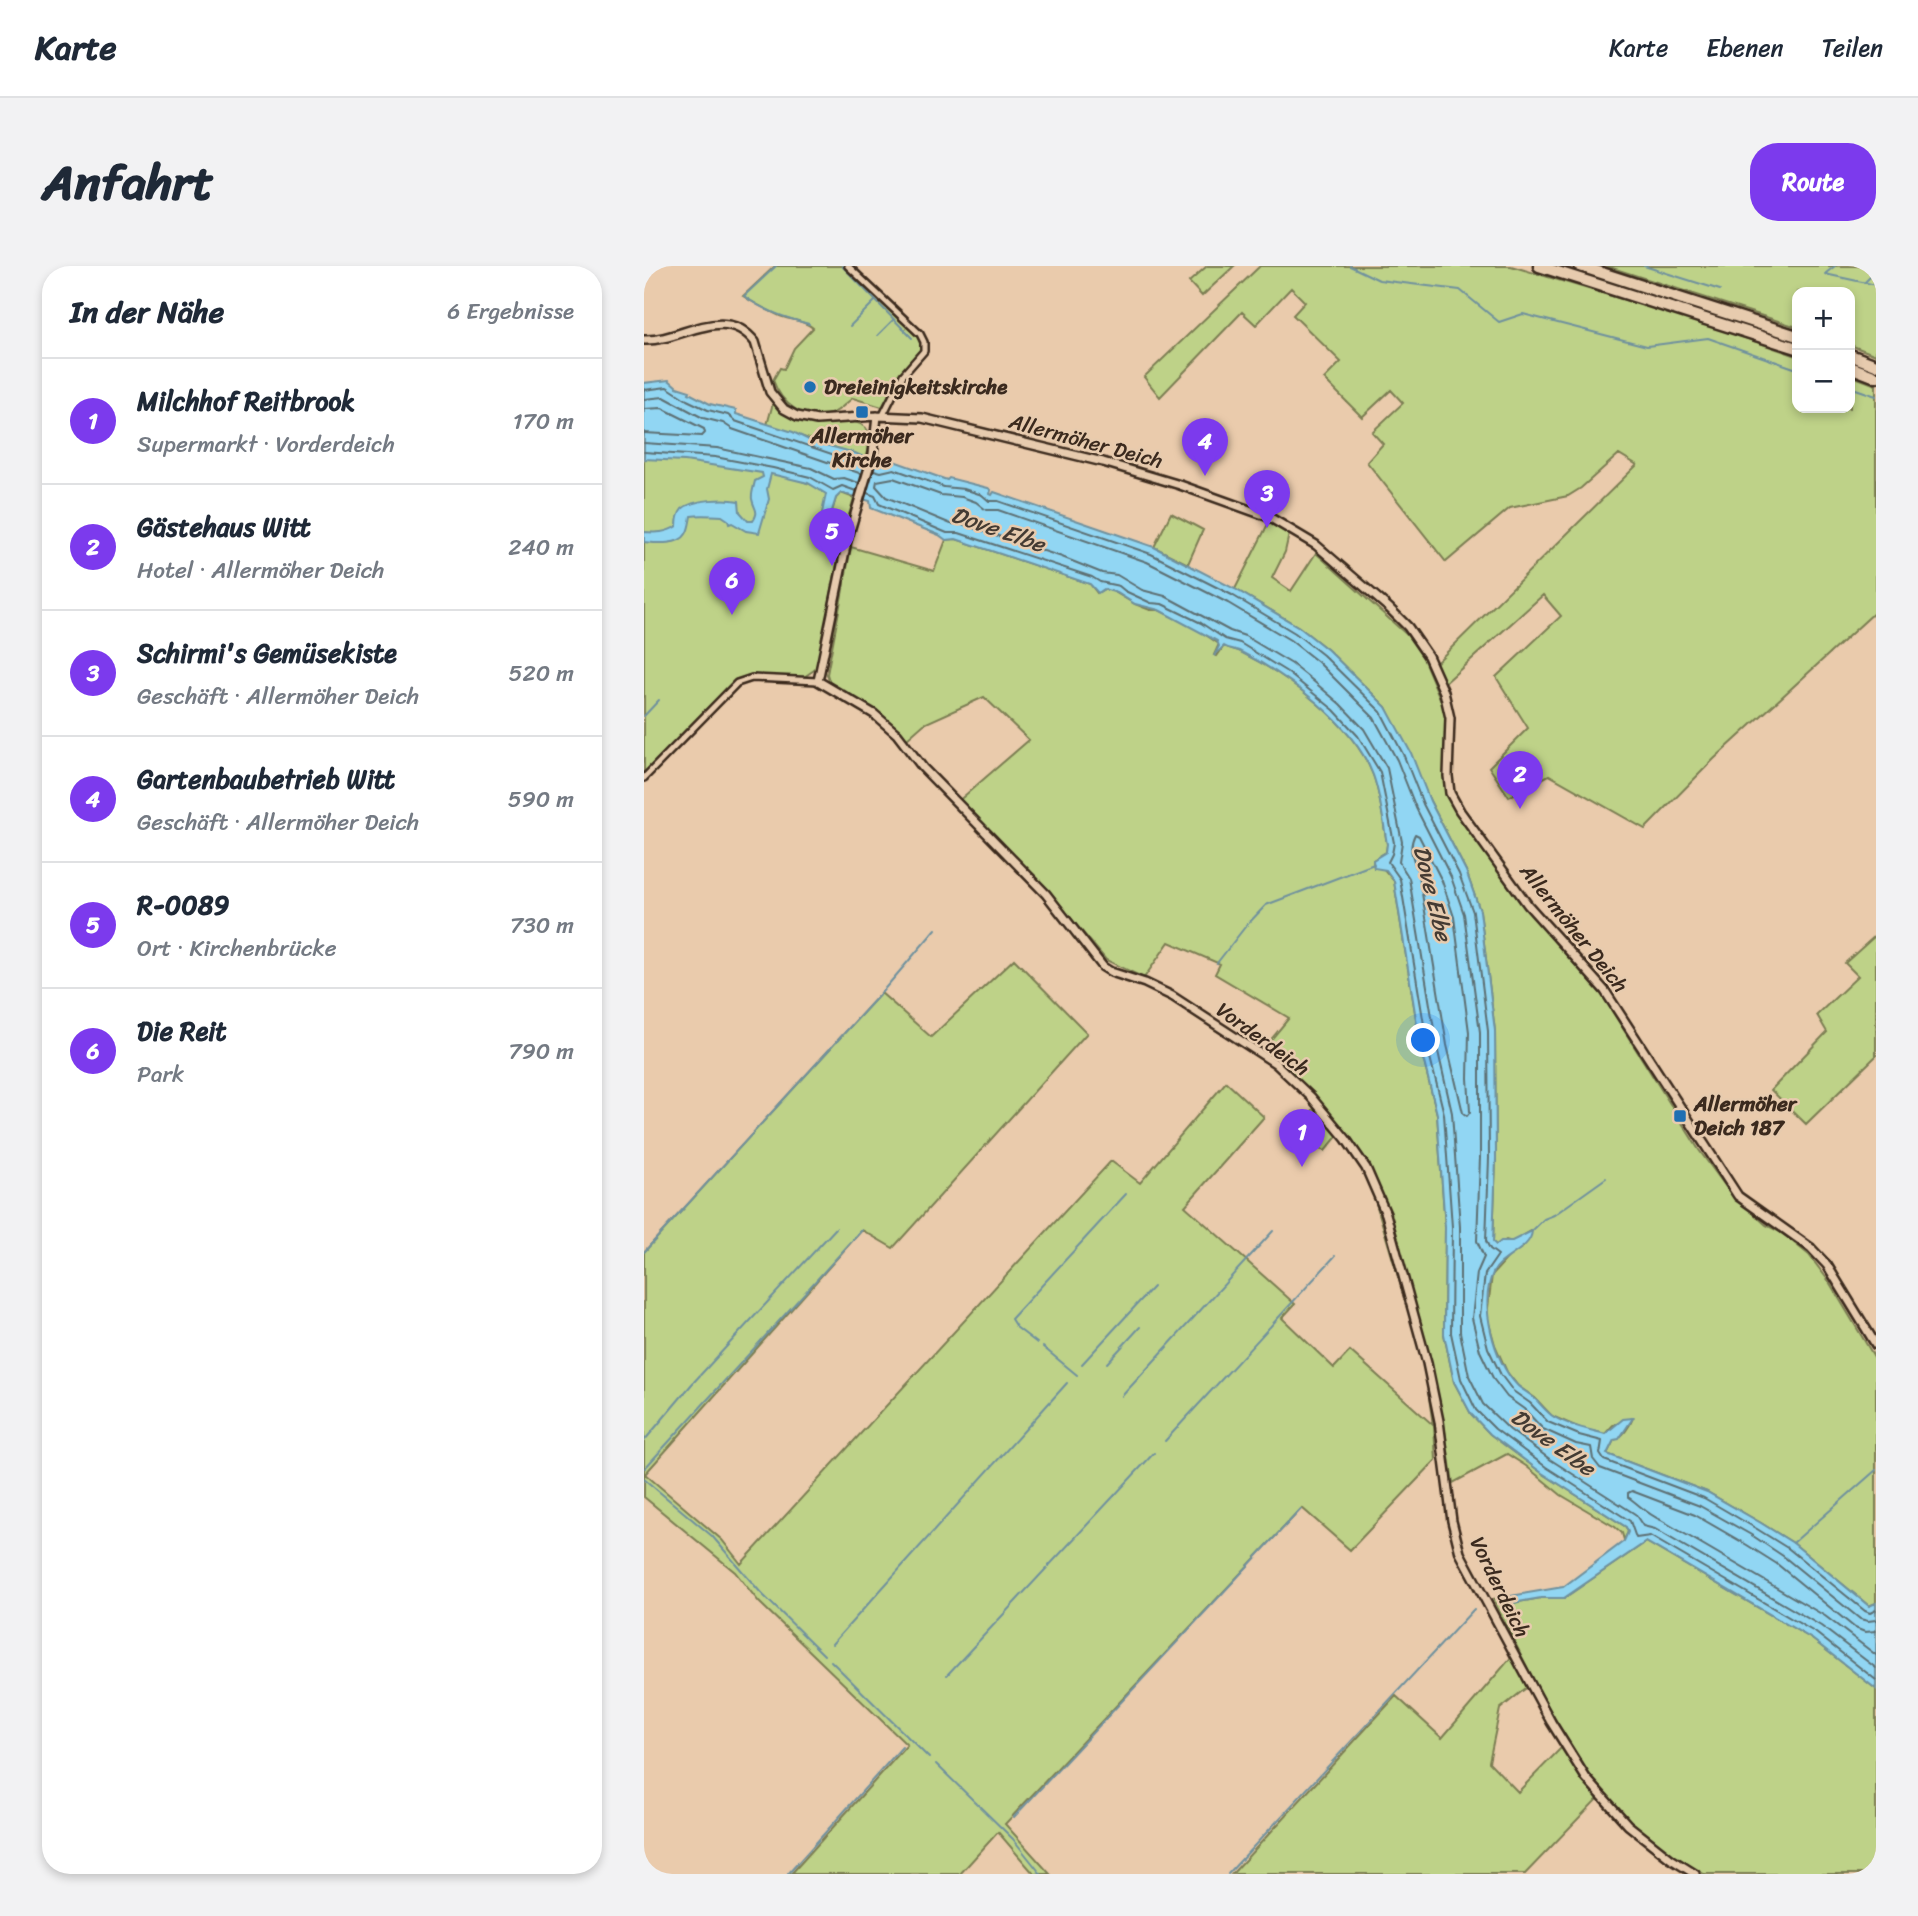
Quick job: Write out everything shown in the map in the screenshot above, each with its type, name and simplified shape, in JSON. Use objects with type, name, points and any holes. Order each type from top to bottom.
[{"type":"highway","points":[[1539,266],[1792,346]]},
{"type":"highway","points":[[1580,266],[1792,334]]},
{"type":"highway","points":[[1855,357],[1876,365]]},
{"type":"highway","points":[[1855,369],[1876,377]]},
{"type":"street","points":[[818,681],[837,584],[873,454],[880,415],[903,375],[924,351],[924,342],[913,327],[848,266]]},
{"type":"street","name":"Allermöher Deich","points":[[644,340],[667,338],[705,324],[738,328],[755,342],[770,392],[784,409],[797,415],[817,420],[880,415],[922,418],[1103,462],[1229,501],[1269,517],[1316,545],[1389,608],[1408,627],[1422,648],[1444,692],[1450,718],[1450,793],[1460,811],[1528,905],[1605,991],[1738,1196],[1791,1232],[1827,1265],[1876,1345]]},
{"type":"street","name":"Vorderdeich","points":[[644,778],[737,682],[752,678],[818,681],[878,717],[897,734],[923,768],[1046,894],[1103,967],[1172,996],[1268,1059],[1311,1097],[1346,1139],[1366,1168],[1377,1192],[1411,1304],[1434,1397],[1449,1502],[1460,1553],[1550,1723],[1581,1771],[1628,1825],[1695,1874]]},
{"type":"green space","points":[[775,266],[846,266],[919,338],[921,350],[903,370],[882,407],[853,398],[834,413],[821,416],[803,413],[782,397],[773,380],[780,368],[784,369],[794,348],[813,328],[780,316],[743,296]]},
{"type":"green space","points":[[1207,266],[1234,266],[1202,296],[1189,282]]},
{"type":"green space","points":[[1260,266],[1511,266],[1699,322],[1792,354],[1792,413],[1855,413],[1855,377],[1876,385],[1876,611],[1714,759],[1645,829],[1549,775],[1509,797],[1489,767],[1528,728],[1496,677],[1561,616],[1543,595],[1445,683],[1436,663],[1637,465],[1619,454],[1568,496],[1510,508],[1446,562],[1367,462],[1383,444],[1372,432],[1403,403],[1391,390],[1362,417],[1324,379],[1341,362],[1293,315],[1305,302],[1291,288],[1256,325],[1242,312],[1160,397],[1144,377]]},
{"type":"green space","points":[[1606,266],[1876,266],[1876,355],[1855,347],[1855,287],[1792,287],[1792,325]]},
{"type":"green space","points":[[773,403],[793,417],[811,423],[861,424],[870,436],[866,458],[767,425]]},
{"type":"green space","points":[[644,459],[684,460],[740,467],[768,472],[813,486],[827,494],[827,529],[836,498],[841,493],[854,498],[842,538],[817,668],[804,677],[752,675],[735,680],[644,773]]},
{"type":"green space","points":[[1171,513],[1203,530],[1188,564],[1154,547]]},
{"type":"green space","points":[[1269,522],[1289,534],[1285,552],[1272,578],[1291,591],[1316,553],[1407,635],[1423,658],[1442,703],[1447,722],[1444,777],[1452,804],[1521,904],[1602,995],[1699,1150],[1729,1191],[1766,1225],[1782,1233],[1809,1255],[1828,1280],[1876,1360],[1876,1603],[1869,1606],[1793,1543],[1707,1492],[1607,1454],[1614,1440],[1626,1431],[1633,1418],[1613,1425],[1605,1434],[1582,1429],[1552,1416],[1535,1398],[1518,1386],[1507,1372],[1495,1345],[1487,1316],[1492,1275],[1510,1255],[1523,1247],[1531,1231],[1512,1242],[1506,1240],[1496,1246],[1493,1242],[1496,1158],[1495,1031],[1480,911],[1466,871],[1386,707],[1328,650],[1299,627],[1235,589]]},
{"type":"green space","points":[[956,539],[1090,584],[1097,593],[1104,589],[1111,590],[1135,604],[1150,610],[1159,610],[1197,629],[1219,644],[1214,655],[1217,656],[1224,646],[1239,651],[1277,673],[1316,702],[1351,737],[1364,756],[1378,791],[1387,844],[1386,852],[1373,860],[1374,868],[1383,868],[1394,881],[1421,1050],[1437,1114],[1445,1227],[1444,1334],[1454,1382],[1471,1414],[1490,1434],[1542,1473],[1626,1527],[1628,1532],[1624,1540],[1622,1533],[1615,1527],[1561,1495],[1507,1454],[1453,1483],[1443,1418],[1434,1426],[1436,1460],[1350,1550],[1302,1508],[1005,1824],[1050,1874],[1034,1874],[998,1832],[960,1874],[791,1874],[907,1745],[759,1602],[735,1572],[644,1497],[644,1252],[881,993],[931,1037],[1014,959],[1087,1033],[893,1248],[862,1230],[645,1474],[722,1540],[741,1564],[1111,1161],[1140,1183],[1226,1082],[1264,1117],[1185,1206],[1295,1304],[1282,1318],[1334,1368],[1350,1351],[1433,1425],[1424,1363],[1369,1180],[1339,1134],[1325,1151],[1317,1148],[1319,1142],[1308,1133],[1316,1123],[1310,1118],[1304,1121],[1316,1106],[1332,1125],[1309,1089],[1264,1048],[1289,1018],[1215,974],[1220,964],[1169,942],[1144,978],[1106,960],[1037,878],[956,803],[1029,740],[984,697],[924,724],[906,740],[880,715],[830,684],[827,674],[851,547],[934,571],[946,540]]},
{"type":"green space","points":[[1876,935],[1876,1056],[1806,1124],[1771,1090],[1827,1032],[1817,1015],[1858,976],[1845,963]]},
{"type":"green space","points":[[1646,1542],[1812,1639],[1876,1689],[1876,1874],[1704,1874],[1663,1850],[1624,1816],[1589,1775],[1535,1683],[1493,1599],[1499,1598],[1501,1605],[1541,1598],[1564,1598]]},
{"type":"green space","points":[[1514,1654],[1531,1684],[1500,1709],[1489,1762],[1518,1792],[1563,1746],[1600,1796],[1525,1874],[1232,1874],[1396,1696],[1442,1738]]},
{"type":"water","name":"Dove Elbe","points":[[669,380],[710,404],[736,410],[736,414],[793,432],[811,441],[855,453],[881,465],[894,461],[947,480],[949,478],[988,488],[992,495],[994,492],[1154,547],[1235,589],[1299,627],[1328,650],[1386,707],[1411,753],[1430,801],[1466,871],[1480,911],[1495,1031],[1496,1158],[1493,1242],[1496,1245],[1501,1241],[1512,1241],[1532,1231],[1527,1243],[1497,1267],[1489,1286],[1488,1316],[1502,1362],[1517,1385],[1551,1415],[1566,1423],[1605,1434],[1623,1419],[1633,1418],[1619,1439],[1614,1440],[1607,1454],[1707,1492],[1793,1543],[1869,1606],[1876,1603],[1876,1689],[1812,1639],[1646,1542],[1564,1598],[1541,1598],[1501,1605],[1499,1598],[1563,1587],[1624,1541],[1628,1532],[1626,1527],[1542,1473],[1490,1434],[1471,1414],[1454,1382],[1444,1334],[1445,1227],[1437,1114],[1421,1050],[1394,881],[1386,870],[1374,868],[1373,860],[1386,852],[1387,844],[1378,792],[1364,756],[1335,719],[1297,687],[1239,651],[1224,646],[1214,656],[1219,646],[1217,641],[1159,610],[1135,604],[1104,589],[1098,593],[1090,584],[956,539],[946,540],[871,508],[870,501],[841,493],[836,498],[826,530],[822,530],[819,527],[826,494],[808,483],[771,474],[767,489],[769,499],[759,533],[729,524],[722,516],[695,515],[691,516],[683,538],[666,543],[644,542],[644,532],[661,532],[677,526],[682,509],[701,501],[739,501],[740,512],[748,521],[753,521],[756,512],[752,499],[755,481],[763,477],[762,473],[685,461],[644,459],[644,383]]},
{"type":"waterway","points":[[776,266],[744,296],[775,313],[809,324]]},
{"type":"waterway","points":[[842,266],[912,338]]},
{"type":"waterway","points":[[1350,266],[1379,280],[1460,290],[1499,322],[1523,314],[1647,346],[1708,338],[1792,367]]},
{"type":"waterway","points":[[1644,266],[1720,290]]},
{"type":"waterway","points":[[1826,273],[1835,266]]},
{"type":"waterway","points":[[1864,283],[1876,271]]},
{"type":"waterway","points":[[1825,274],[1876,285]]},
{"type":"waterway","points":[[850,326],[875,301]]},
{"type":"waterway","points":[[878,335],[893,320]]},
{"type":"waterway","points":[[1855,389],[1876,396]]},
{"type":"waterway","points":[[644,716],[659,700]]},
{"type":"waterway","points":[[1217,963],[1266,905],[1374,864]]},
{"type":"waterway","points":[[644,1252],[881,993],[936,929]]},
{"type":"waterway","points":[[1532,1231],[1544,1219],[1554,1215],[1606,1178]]},
{"type":"waterway","points":[[1037,1343],[1016,1327],[1011,1319],[1126,1194]]},
{"type":"waterway","points":[[644,1441],[692,1384],[836,1228]]},
{"type":"waterway","points":[[645,1468],[862,1230]]},
{"type":"waterway","points":[[1122,1396],[1273,1231]]},
{"type":"waterway","points":[[1165,1441],[1335,1256]]},
{"type":"waterway","points":[[1082,1364],[1153,1287]]},
{"type":"waterway","points":[[1107,1363],[1140,1327]]},
{"type":"waterway","points":[[1043,1347],[1077,1375]]},
{"type":"waterway","points":[[832,1644],[1067,1383]]},
{"type":"waterway","points":[[947,1675],[1154,1453]]},
{"type":"waterway","points":[[1793,1543],[1876,1470]]},
{"type":"waterway","points":[[644,1479],[712,1536],[761,1593],[824,1655]]},
{"type":"waterway","points":[[1014,1817],[1301,1509]]},
{"type":"waterway","points":[[1228,1874],[1474,1609]]},
{"type":"waterway","points":[[831,1661],[929,1758]]},
{"type":"waterway","points":[[788,1874],[902,1747]]},
{"type":"waterway","points":[[936,1764],[1013,1839],[1041,1874]]},
{"type":"place","name":"Dreieinigkeitskirche","points":[[810,387]]},
{"type":"place","name":"Allermöher Kirche","points":[[862,412]]},
{"type":"place","name":"Gartenbaubetrieb Witt","points":[[1205,476]]},
{"type":"place","name":"Schirmi's Gemüsekiste","points":[[1267,528]]},
{"type":"place","name":"R-0089","points":[[832,566]]},
{"type":"place","name":"Die Reit","points":[[732,615]]},
{"type":"place","name":"Gästehaus Witt","points":[[1520,809]]},
{"type":"place","name":"Allermöher Deich 187","points":[[1680,1116]]},
{"type":"place","name":"Milchhof Reitbrook","points":[[1302,1167]]}]
